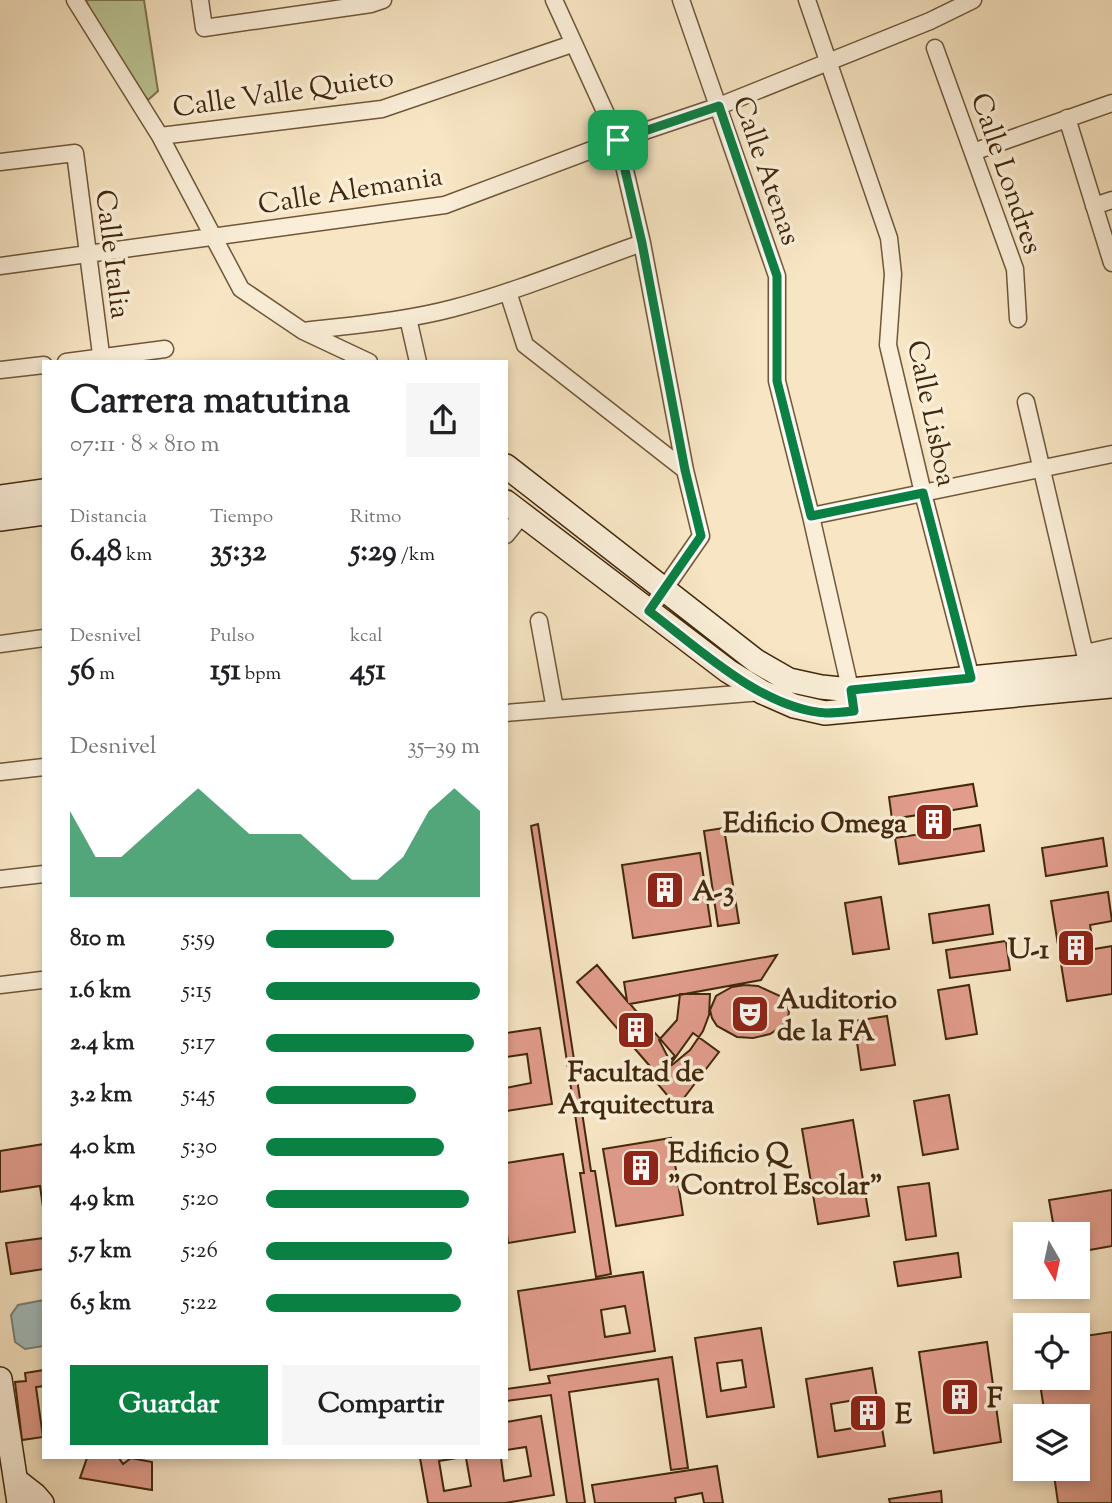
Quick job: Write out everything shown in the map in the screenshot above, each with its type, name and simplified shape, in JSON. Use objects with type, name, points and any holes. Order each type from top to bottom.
[{"type":"street","points":[[75,0],[160,136],[241,289],[303,331],[365,360]]},
{"type":"street","points":[[200,0],[204,29],[383,0]]},
{"type":"street","points":[[554,0],[618,140],[642,243],[685,470],[701,536],[649,611]]},
{"type":"street","name":"Calle Atenas","points":[[681,0],[777,276],[777,381],[853,700]]},
{"type":"street","name":"Calle Lisboa","points":[[807,0],[889,238],[893,274],[888,345],[971,678]]},
{"type":"street","name":"Calle Alemania","points":[[0,266],[445,205],[618,140],[719,106],[930,21],[973,0]]},
{"type":"street","name":"Calle Valle Quieto","points":[[160,136],[383,109],[572,44]]},
{"type":"street","name":"Calle Londres","points":[[935,48],[1015,269],[1018,319]]},
{"type":"street","points":[[973,152],[1112,103]]},
{"type":"street","points":[[1067,118],[1112,263]]},
{"type":"street","name":"Calle Italia","points":[[0,162],[75,153],[101,360]]},
{"type":"street","points":[[1094,206],[1112,200]]},
{"type":"street","points":[[303,331],[408,318],[453,309],[642,243]]},
{"type":"street","points":[[508,292],[525,345],[685,470]]},
{"type":"street","points":[[408,318],[418,360]]},
{"type":"street","points":[[101,360],[165,349]]},
{"type":"street","points":[[0,370],[42,365]]},
{"type":"street","points":[[1026,402],[1086,660]]},
{"type":"street","points":[[811,516],[1112,454]]},
{"type":"street","points":[[508,468],[756,661],[789,680],[821,687],[853,700],[1112,686]]},
{"type":"street","points":[[0,497],[42,491]]},
{"type":"street","points":[[508,528],[514,508],[728,671],[762,692],[794,706],[825,713],[853,700],[1086,660],[1112,648]]},
{"type":"street","points":[[0,519],[42,513]]},
{"type":"street","points":[[539,621],[555,709]]},
{"type":"street","points":[[0,644],[42,638]]},
{"type":"street","points":[[1086,660],[1112,664]]},
{"type":"street","points":[[508,713],[762,692]]},
{"type":"street","points":[[0,772],[42,766]]},
{"type":"street","points":[[0,880],[42,874]]},
{"type":"street","points":[[0,985],[42,980]]},
{"type":"street","points":[[0,1379],[18,1492],[35,1495],[42,1503]]},
{"type":"green space","points":[[86,0],[144,0],[158,91],[148,100],[108,52]]},
{"type":"water","points":[[42,1300],[42,1346],[25,1349],[15,1342],[11,1315],[18,1305]]},
{"type":"building","name":"Edificio Omega","points":[[973,784],[977,806],[947,811],[950,830],[980,825],[984,851],[899,864],[895,838],[921,834],[918,815],[892,819],[889,797]]},
{"type":"building","points":[[538,824],[591,1171],[595,1171],[611,1274],[596,1277],[580,1173],[584,1173],[531,826]]},
{"type":"building","points":[[724,828],[739,923],[718,926],[704,831]]},
{"type":"building","points":[[1103,838],[1107,866],[1046,876],[1042,848]]},
{"type":"building","name":"A-3","points":[[700,853],[711,926],[633,938],[622,865]]},
{"type":"building","name":"U-1","points":[[1108,892],[1112,921],[1090,925],[1094,949],[1112,946],[1112,994],[1067,1001],[1051,901]]},
{"type":"building","points":[[881,897],[889,949],[853,954],[845,903]]},
{"type":"building","points":[[989,905],[993,934],[933,943],[929,914]]},
{"type":"building","points":[[1006,941],[1010,970],[950,978],[946,950]]},
{"type":"building","name":"Facultad de Arquitectura","points":[[777,955],[761,980],[630,1004],[675,1056],[655,1072],[577,982],[597,965],[627,1001],[624,982]]},
{"type":"building","points":[[969,985],[977,1034],[946,1039],[938,990]]},
{"type":"building","name":"Auditorio de la FA","points":[[758,986],[780,996],[789,1011],[788,1019],[782,1026],[770,1034],[753,1038],[737,1037],[717,1026],[710,1010],[716,996],[732,987]]},
{"type":"building","points":[[680,994],[710,994],[709,1015],[703,1031],[690,1050],[672,1065],[659,1040],[677,1020]]},
{"type":"building","points":[[887,1016],[895,1065],[861,1070],[854,1021]]},
{"type":"building","points":[[540,1028],[552,1104],[508,1111],[508,1088],[531,1083],[527,1054],[508,1057],[508,1033]]},
{"type":"building","points":[[693,1033],[719,1052],[677,1107],[657,1083]]},
{"type":"building","points":[[949,1095],[958,1149],[923,1155],[914,1101]]},
{"type":"building","points":[[853,1120],[869,1216],[818,1224],[802,1129]]},
{"type":"building","name":"Edificio Q \"Control Escolar\"","points":[[671,1138],[683,1215],[616,1226],[603,1149]]},
{"type":"building","points":[[42,1144],[42,1200],[40,1186],[0,1192],[0,1151]]},
{"type":"building","points":[[563,1154],[575,1232],[508,1243],[508,1163]]},
{"type":"building","points":[[929,1183],[936,1236],[906,1240],[898,1187]]},
{"type":"building","points":[[1112,1190],[1112,1246],[1090,1250],[1090,1222],[1053,1222],[1049,1200]]},
{"type":"building","points":[[42,1238],[42,1269],[11,1274],[6,1243]]},
{"type":"building","points":[[958,1253],[961,1277],[898,1286],[894,1262]]},
{"type":"building","points":[[643,1272],[655,1351],[530,1370],[518,1291]],"holes":[[[625,1306],[630,1333],[605,1337],[601,1310]]]},
{"type":"building","points":[[761,1328],[774,1407],[707,1417],[695,1338]],"holes":[[[742,1360],[746,1387],[721,1391],[717,1363]]]},
{"type":"building","points":[[1112,1332],[1112,1503],[1058,1503],[1055,1481],[1090,1481],[1090,1404],[1043,1404],[1041,1390],[1090,1390],[1090,1335]]},
{"type":"building","name":"F","points":[[987,1342],[1001,1442],[934,1453],[919,1352]]},
{"type":"building","points":[[672,1357],[688,1468],[671,1470],[658,1379],[569,1392],[585,1503],[567,1503],[551,1395],[508,1401],[508,1389],[550,1383],[548,1376]]},
{"type":"building","name":"E","points":[[872,1368],[885,1446],[818,1457],[806,1379]],"holes":[[[855,1400],[860,1427],[835,1431],[831,1404]]]},
{"type":"building","points":[[42,1370],[42,1386],[36,1387],[42,1437],[22,1440],[15,1382],[26,1381],[25,1373]]},
{"type":"building","points":[[541,1416],[554,1495],[505,1503],[428,1503],[420,1459],[451,1459],[439,1461],[444,1491],[471,1486],[466,1459],[501,1459],[504,1481],[531,1476],[526,1447],[508,1450],[508,1422]]},
{"type":"building","points":[[87,1459],[120,1459],[123,1464],[130,1459],[152,1462],[152,1490],[80,1478]]},
{"type":"building","points":[[717,1466],[723,1503],[704,1503],[702,1493],[675,1498],[676,1503],[595,1503],[592,1485]]},
{"type":"building","points":[[941,1491],[942,1503],[890,1503],[889,1499]]},
{"type":"place","name":"Edificio Omega","points":[[934,822]]},
{"type":"place","name":"A-3","points":[[665,890]]},
{"type":"place","name":"U-1","points":[[1076,948]]},
{"type":"place","name":"Auditorio de la FA","points":[[750,1014]]},
{"type":"place","name":"Facultad de Arquitectura","points":[[636,1030]]},
{"type":"place","name":"Edificio Q \"Control Escolar\"","points":[[641,1168]]},
{"type":"place","name":"F","points":[[960,1397]]},
{"type":"place","name":"E","points":[[868,1413]]},
{"type":"route","points":[[719,106],[777,276],[777,381],[811,516],[923,493],[971,678],[851,690],[854,711],[825,713],[794,706],[762,692],[728,671],[649,611],[701,536],[685,470],[642,243],[618,140],[719,106]]}]
